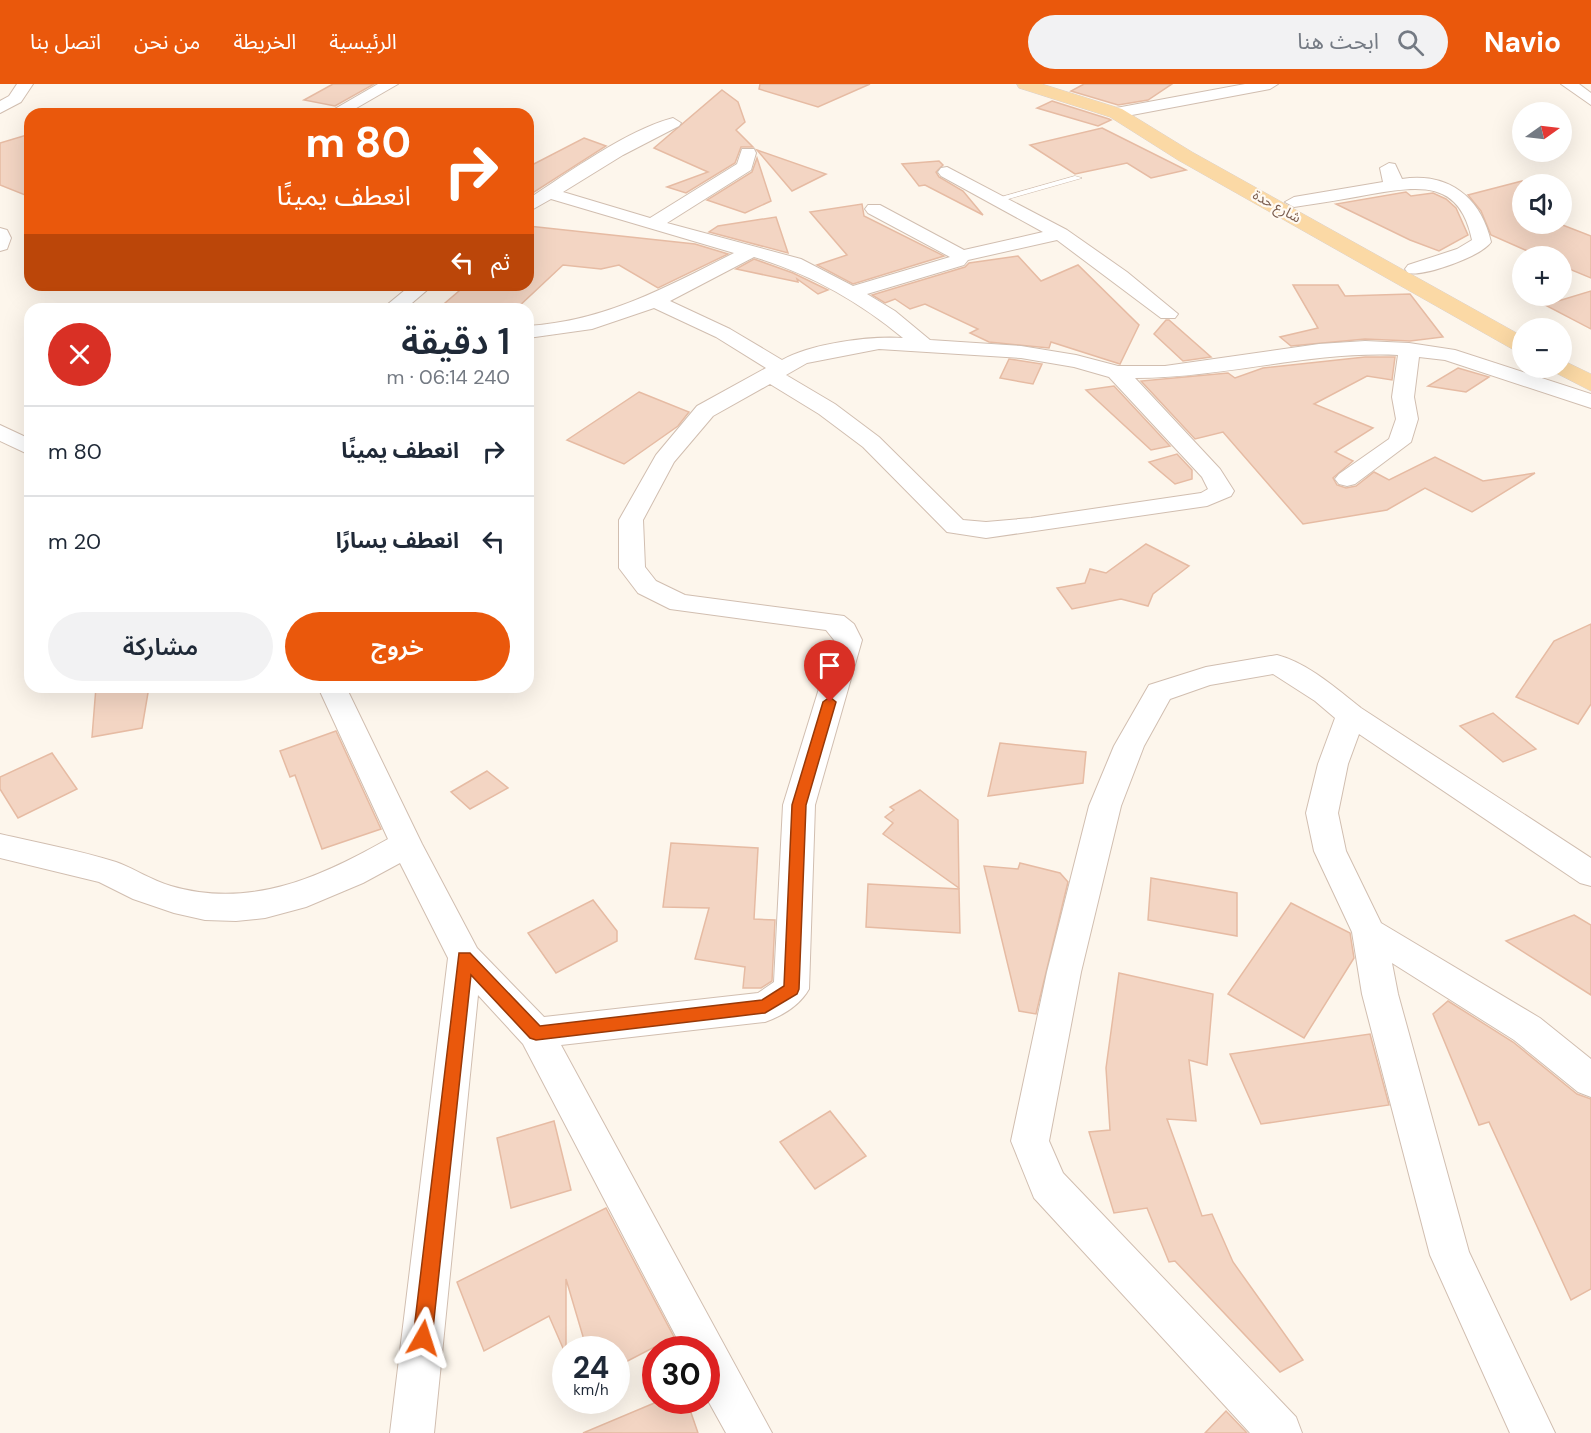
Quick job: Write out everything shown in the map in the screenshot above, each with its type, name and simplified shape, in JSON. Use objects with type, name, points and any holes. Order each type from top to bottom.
[{"type":"main road","name":"شارع حدة","points":[[1026,84],[1126,112],[1185,156],[1512,325]]},
{"type":"main road","name":"شارع حدة","points":[[1047,84],[1126,112],[1294,202],[1512,339]]},
{"type":"main road","points":[[1572,358],[1591,368]]},
{"type":"main road","points":[[1572,373],[1591,384]]},
{"type":"street","points":[[0,108],[15,99],[25,84]]},
{"type":"street","points":[[345,108],[390,84]]},
{"type":"street","points":[[1126,112],[1270,84]]},
{"type":"street","points":[[1569,84],[1591,100]]},
{"type":"street","points":[[534,203],[625,146],[673,123]]},
{"type":"street","points":[[653,224],[744,166],[748,153]]},
{"type":"street","points":[[947,172],[1060,234],[1120,276],[1168,314]]},
{"type":"street","points":[[1294,202],[1390,177],[1436,184],[1468,205],[1480,225],[1482,242],[1464,253],[1406,271]]},
{"type":"street","points":[[549,193],[794,263],[888,315],[925,346]]},
{"type":"street","points":[[874,209],[944,244],[961,256]]},
{"type":"street","points":[[0,234],[2,238],[0,245]]},
{"type":"street","points":[[851,293],[957,261],[961,256],[1060,234]]},
{"type":"street","points":[[534,332],[571,330],[616,318],[752,251]]},
{"type":"street","points":[[400,303],[415,291]]},
{"type":"street","points":[[654,301],[723,333],[871,442],[956,527],[986,530],[1031,525],[1207,499],[1222,490],[1212,474],[1117,372]]},
{"type":"street","points":[[534,343],[551,331]]},
{"type":"street","points":[[536,1034],[765,1006],[791,989],[799,805],[848,640],[844,630],[834,622],[679,603],[647,587],[632,568],[631,520],[664,460],[705,411],[801,358],[879,344],[1021,352],[1076,361],[1117,372],[1165,372],[1319,350],[1365,347],[1409,349],[1448,354],[1591,401]]},
{"type":"street","points":[[1347,479],[1399,442],[1407,419],[1403,397],[1409,349]]},
{"type":"street","points":[[0,432],[24,444]]},
{"type":"street","points":[[1280,1433],[1048,1185],[1030,1141],[1064,972],[1105,806],[1129,746],[1160,692],[1206,676],[1277,664],[1591,874]]},
{"type":"street","points":[[335,693],[406,844],[465,958],[536,1034],[698,1336]]},
{"type":"street","points":[[1351,715],[1333,764],[1322,813],[1330,851],[1370,932],[1380,994],[1450,1255],[1533,1433]]},
{"type":"street","points":[[0,846],[109,872],[138,887],[175,901],[216,910],[255,909],[315,890],[362,870],[406,844]]},
{"type":"street","points":[[1370,932],[1527,1029],[1591,1081]]},
{"type":"street","points":[[412,1433],[465,958]]},
{"type":"street","points":[[720,1377],[750,1433]]},
{"type":"lane","points":[[998,199],[1078,178]]},
{"type":"building","points":[[333,84],[374,84],[335,106],[304,100]]},
{"type":"building","points":[[760,84],[870,84],[818,107],[759,89]]},
{"type":"building","points":[[1084,84],[1172,84],[1148,100],[1118,105],[1071,91]]},
{"type":"building","points":[[722,90],[738,102],[745,122],[736,130],[753,147],[741,147],[735,163],[686,193],[667,187],[708,172],[654,148]]},
{"type":"building","points":[[1052,101],[1111,120],[1098,126],[1037,108]]},
{"type":"building","points":[[1102,128],[1186,170],[1151,178],[1127,163],[1075,174],[1030,145]]},
{"type":"building","points":[[24,136],[24,195],[0,185],[0,143]]},
{"type":"building","points":[[584,138],[606,146],[534,192],[534,164]]},
{"type":"building","points":[[757,150],[826,174],[792,191]]},
{"type":"building","points":[[757,158],[771,201],[745,213],[707,200],[752,172]]},
{"type":"building","points":[[939,161],[943,165],[936,172],[939,177],[963,191],[983,215],[925,185],[919,186],[902,164]]},
{"type":"building","points":[[1512,184],[1512,234],[1572,234],[1572,229],[1591,236],[1591,278],[1572,270],[1572,246],[1516,246],[1491,235],[1481,211],[1468,195]]},
{"type":"building","points":[[1406,192],[1411,196],[1433,193],[1446,199],[1456,208],[1468,235],[1439,251],[1410,240],[1336,204]]},
{"type":"building","points":[[862,204],[864,216],[944,256],[853,284],[817,265],[847,255],[810,212]]},
{"type":"building","points":[[776,217],[788,253],[709,232],[718,226]]},
{"type":"building","points":[[534,227],[695,244],[728,254],[658,288],[619,265],[601,269],[563,265],[522,303],[445,303],[459,291],[534,291]]},
{"type":"building","points":[[1018,256],[1041,281],[1078,265],[1139,325],[1120,364],[1051,342],[1049,348],[989,342],[970,333],[978,329],[925,304],[910,309],[895,299],[885,303],[872,295],[965,267],[969,263]]},
{"type":"building","points":[[754,259],[793,273],[828,290],[818,294],[797,279],[798,282],[736,269]]},
{"type":"building","points":[[1293,285],[1338,285],[1345,296],[1410,294],[1443,337],[1410,341],[1365,339],[1291,346],[1280,337],[1318,328]]},
{"type":"building","points":[[1591,291],[1591,329],[1547,306],[1572,306],[1572,297]]},
{"type":"building","points":[[1166,320],[1169,320],[1211,357],[1183,361],[1154,334]]},
{"type":"building","points":[[1365,357],[1395,357],[1392,380],[1367,376],[1314,404],[1373,428],[1335,452],[1353,461],[1333,478],[1337,485],[1346,488],[1356,486],[1374,472],[1389,480],[1435,457],[1483,481],[1535,473],[1472,512],[1425,488],[1387,510],[1303,524],[1223,432],[1195,439],[1141,381],[1228,373],[1235,378],[1263,368]]},
{"type":"building","points":[[1009,359],[1042,364],[1033,384],[1000,378]]},
{"type":"building","points":[[1458,368],[1489,377],[1466,392],[1428,386]]},
{"type":"building","points":[[1114,386],[1170,446],[1151,450],[1086,390]]},
{"type":"building","points":[[639,392],[689,412],[678,426],[624,464],[567,440]]},
{"type":"building","points":[[1177,454],[1192,470],[1192,479],[1175,484],[1149,462]]},
{"type":"building","points":[[1146,544],[1189,566],[1153,594],[1148,606],[1121,599],[1072,609],[1057,588],[1085,583],[1090,569],[1106,573]]},
{"type":"building","points":[[1591,624],[1591,704],[1578,724],[1516,697],[1554,641]]},
{"type":"building","points":[[96,693],[148,693],[142,728],[92,737]]},
{"type":"building","points":[[1493,713],[1536,749],[1503,762],[1460,726]]},
{"type":"building","points":[[336,731],[381,829],[322,849],[295,775],[290,777],[280,751]]},
{"type":"building","points":[[1000,743],[1086,752],[1083,783],[988,796]]},
{"type":"building","points":[[52,753],[77,789],[18,818],[0,789],[0,777]]},
{"type":"building","points":[[487,771],[508,788],[470,809],[451,792]]},
{"type":"building","points":[[920,790],[958,820],[959,888],[883,834],[893,823],[885,817],[894,810],[890,807]]},
{"type":"building","points":[[671,843],[758,848],[754,919],[775,920],[772,981],[761,988],[743,988],[745,967],[695,959],[709,908],[663,907]]},
{"type":"building","points":[[1020,863],[1060,873],[1068,882],[1036,1014],[1019,1011],[984,866],[1018,869]]},
{"type":"building","points":[[1151,878],[1237,893],[1237,936],[1148,920]]},
{"type":"building","points":[[868,884],[959,889],[960,933],[866,927]]},
{"type":"building","points":[[593,900],[617,931],[617,941],[556,973],[528,933]]},
{"type":"building","points":[[1291,903],[1350,933],[1354,958],[1304,1038],[1228,994]]},
{"type":"building","points":[[1574,915],[1591,925],[1591,995],[1506,941]]},
{"type":"building","points":[[1119,973],[1213,994],[1207,1065],[1189,1060],[1196,1121],[1167,1119],[1202,1216],[1212,1214],[1233,1262],[1303,1360],[1280,1372],[1175,1261],[1169,1262],[1147,1208],[1114,1213],[1089,1132],[1110,1130],[1106,1068]]},
{"type":"building","points":[[1448,1001],[1513,1042],[1577,1094],[1591,1099],[1591,1289],[1571,1300],[1489,1122],[1479,1125],[1433,1014]]},
{"type":"building","points":[[1370,1034],[1389,1105],[1261,1124],[1230,1054]]},
{"type":"building","points":[[830,1111],[866,1156],[815,1189],[780,1142]]},
{"type":"building","points":[[554,1121],[571,1190],[511,1208],[497,1138]]},
{"type":"building","points":[[606,1208],[673,1336],[642,1336],[642,1354],[630,1360],[630,1336],[583,1336],[566,1279],[566,1336],[558,1336],[549,1316],[484,1351],[457,1282]]},
{"type":"building","points":[[642,1408],[642,1414],[691,1414],[698,1433],[583,1433]]},
{"type":"building","points":[[1226,1411],[1247,1433],[1205,1433]]},
{"type":"route","points":[[423,1338],[465,958],[536,1034],[765,1006],[775,1001],[791,989],[799,805],[830,702]]}]
